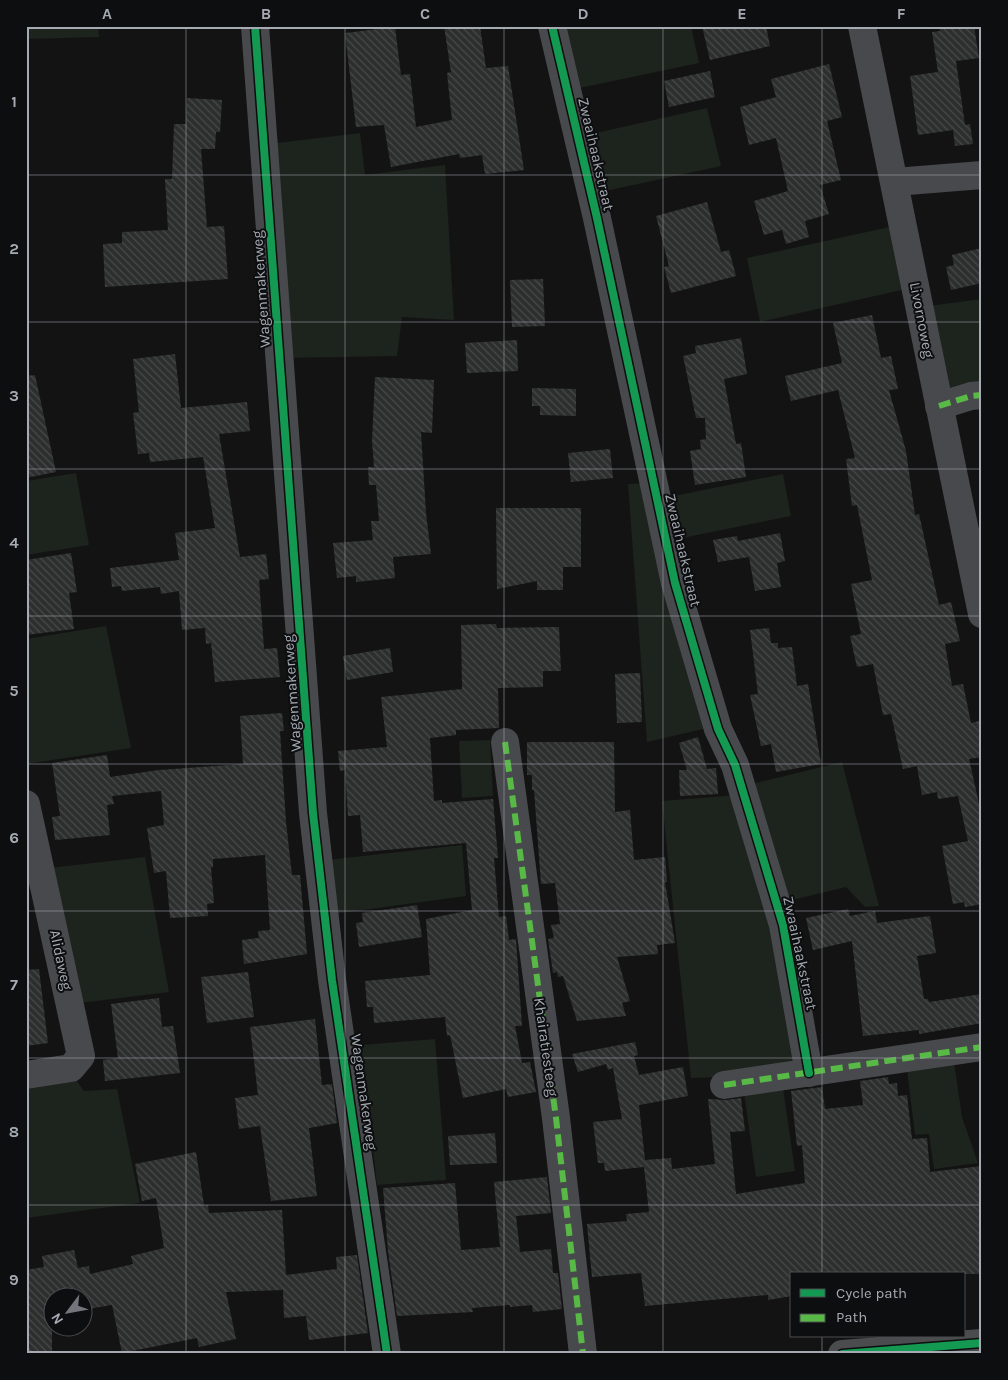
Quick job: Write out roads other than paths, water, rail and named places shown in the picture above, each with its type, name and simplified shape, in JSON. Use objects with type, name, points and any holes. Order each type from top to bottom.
[{"type":"main road","points":[[842,1354],[982,1343]]},
{"type":"street","name":"Wagenmakerweg","points":[[255,26],[313,813],[332,980],[387,1354]]},
{"type":"street","name":"Zwaaihaakstraat","points":[[552,26],[597,218],[675,583],[718,729],[735,765],[783,925],[809,1073]]},
{"type":"street","name":"Livornoweg","points":[[862,26],[982,614]]},
{"type":"street","points":[[895,182],[982,175]]},
{"type":"street","points":[[939,406],[971,396],[982,395]]},
{"type":"street","name":"Khairatiesteeg","points":[[504,742],[556,1118],[583,1354]]},
{"type":"street","name":"Alidaweg","points":[[26,804],[81,1056],[72,1068],[26,1075]]},
{"type":"street","points":[[724,1085],[982,1047]]}]
